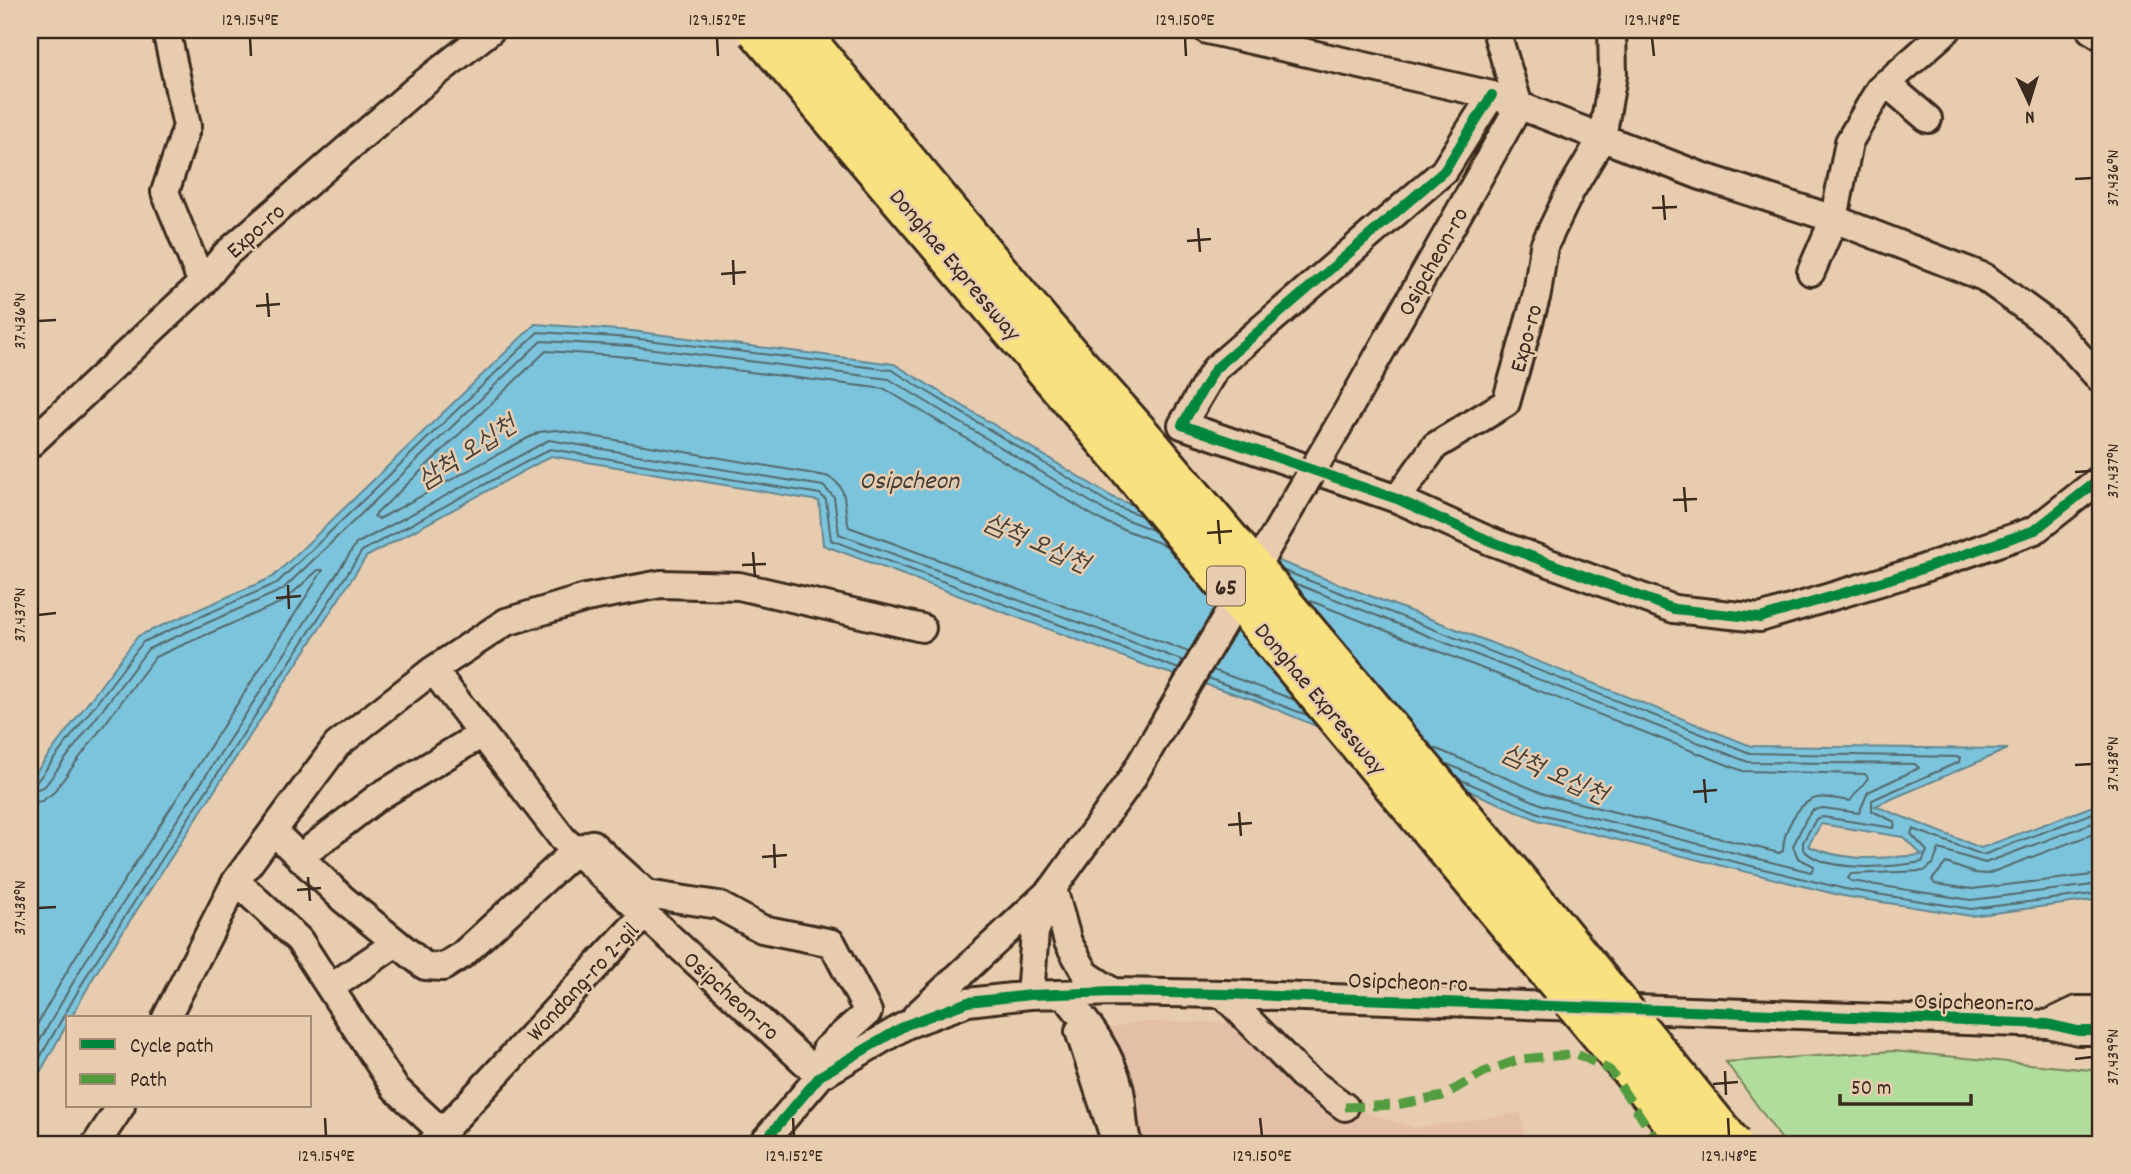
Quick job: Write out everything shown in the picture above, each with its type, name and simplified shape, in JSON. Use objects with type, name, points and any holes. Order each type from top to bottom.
[{"type":"highway","name":"Donghae Expressway","points":[[757,30],[1104,439],[1692,1144]]},
{"type":"highway","name":"Donghae Expressway","points":[[798,30],[1044,326],[1147,442],[1548,918],[1732,1144]]},
{"type":"street","points":[[166,30],[187,127],[165,192],[202,283]]},
{"type":"street","name":"Expo-ro","points":[[30,444],[202,283],[226,254],[415,90],[491,30]]},
{"type":"street","points":[[1207,30],[1492,95],[1701,176],[1834,219],[1984,277],[2055,329],[2101,380]]},
{"type":"street","points":[[1496,30],[1520,106]]},
{"type":"street","name":"Expo-ro","points":[[1397,499],[1435,446],[1506,403],[1537,294],[1544,246],[1570,192],[1602,138],[1613,75],[1612,30]]},
{"type":"street","points":[[1811,272],[1834,219],[1849,142],[1879,90],[1947,30]]},
{"type":"street","points":[[2091,30],[2101,36]]},
{"type":"street","points":[[1886,83],[1928,119]]},
{"type":"street","points":[[1492,95],[1444,170],[1215,369],[1182,425],[1397,499],[1490,541],[1674,609],[1760,618],[1913,572],[2035,530],[2101,478]]},
{"type":"street","name":"Osipcheon-ro","points":[[1053,888],[1130,780],[1345,415],[1520,106]]},
{"type":"street","points":[[167,1016],[236,881],[337,745],[433,670],[506,622],[586,598],[661,584],[739,586],[922,628]]},
{"type":"street","name":"Wondang-ro 2-gil","points":[[236,881],[299,940],[395,1088],[437,1138],[644,915],[575,851],[433,670]]},
{"type":"street","points":[[300,857],[378,797],[482,734]]},
{"type":"street","points":[[273,831],[343,899],[425,966],[443,967],[462,955],[575,851],[592,844],[647,894],[718,905],[762,929],[832,943],[868,1012],[826,1049],[820,1076]]},
{"type":"street","points":[[1053,888],[1068,942],[1086,974],[1113,992]]},
{"type":"street","points":[[1030,995],[1035,932],[1053,888]]},
{"type":"street","points":[[906,1025],[1053,888]]},
{"type":"street","name":"Osipcheon-ro","points":[[644,915],[820,1076]]},
{"type":"street","points":[[331,988],[396,943]]},
{"type":"street","name":"Osipcheon-ro","points":[[762,1144],[820,1076],[906,1025],[968,1002],[1030,995],[1113,992],[1223,994],[2048,1024],[2078,1031],[2101,1031]]},
{"type":"street","points":[[1064,993],[1088,1055],[1116,1144]]},
{"type":"street","points":[[1064,993],[1104,1045],[1121,1093],[1121,1123],[1128,1144]]},
{"type":"street","points":[[1223,994],[1303,1075],[1345,1107]]},
{"type":"street","name":"Osipcheon-ro","points":[[2048,1024],[2077,1010],[2101,1010]]},
{"type":"street","points":[[96,1144],[120,1108]]},
{"type":"shaded area","points":[[1136,1022],[1229,1022],[1245,1026],[1305,1092],[1414,1128],[1521,1113],[1525,1144],[1109,1144],[1098,1032]]},
{"type":"green space","points":[[1893,1051],[2101,1071],[2101,1144],[1785,1144],[1726,1062]]},
{"type":"water","name":"Osipcheon","points":[[535,324],[632,331],[894,364],[1114,498],[1441,623],[1751,746],[2008,749],[1875,806],[1981,848],[2101,803],[2101,899],[1971,916],[1843,896],[1538,820],[1252,699],[1153,668],[823,545],[819,501],[551,456],[366,557],[96,973],[72,1016],[66,1016],[66,1026],[30,1090],[30,780],[138,636],[273,577]],"holes":[[[1821,824],[1903,837],[1922,855],[1851,857],[1808,846]]]},
{"type":"marked path","points":[[1345,1107],[1397,1105],[1443,1096],[1484,1072],[1521,1059],[1577,1054],[1610,1070],[1659,1144]]},
{"type":"cycle path","points":[[1492,95],[1444,171],[1215,369],[1182,425],[1397,499],[1490,541],[1674,609],[1760,618],[1913,572],[2035,530],[2101,478]]},
{"type":"cycle path","points":[[762,1144],[820,1076],[906,1025],[968,1002],[1030,995],[1113,992],[1223,994],[2048,1024],[2078,1031],[2101,1031]]},
{"type":"water label","name":"삼척 오십천","points":[[466,450]]},
{"type":"water label","name":"삼척 오십천","points":[[1038,541]]},
{"type":"water label","name":"삼척 오십천","points":[[1556,772]]}]
